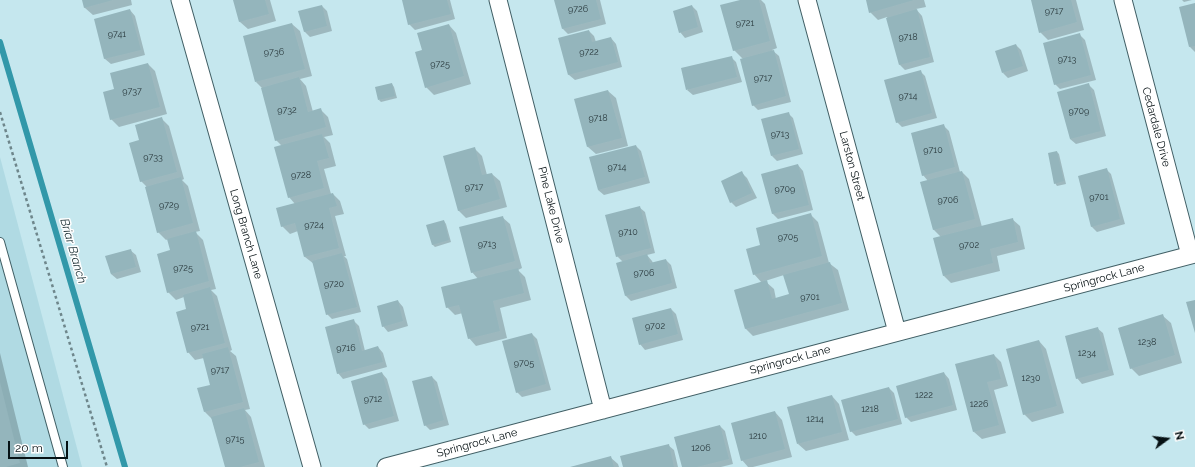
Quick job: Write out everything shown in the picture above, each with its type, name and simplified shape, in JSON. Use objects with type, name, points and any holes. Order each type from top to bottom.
[{"type":"street","name":"Long Branch Lane","points":[[180,0],[312,467]]},
{"type":"street","name":"Pine Lake Drive","points":[[498,0],[603,410]]},
{"type":"street","name":"Larston Street","points":[[807,0],[897,332]]},
{"type":"street","name":"Cedardale Drive","points":[[1123,0],[1192,254]]},
{"type":"street","name":"Springrock Lane","points":[[386,467],[1192,254]]},
{"type":"lane","points":[[0,242],[63,467]]},
{"type":"path","points":[[0,112],[107,467]]},
{"type":"shaded area","points":[[0,157],[82,467],[0,467]]},
{"type":"building","points":[[82,0],[113,0],[84,8]]},
{"type":"building","points":[[233,0],[265,0],[269,14],[239,22]]},
{"type":"building","points":[[402,0],[447,0],[451,14],[408,25]]},
{"type":"building","points":[[554,0],[596,0],[601,19],[562,29]]},
{"type":"building","points":[[740,0],[759,0],[770,41],[733,51],[720,5]]},
{"type":"building","points":[[866,0],[914,0],[869,13]]},
{"type":"building","points":[[1031,0],[1071,0],[1077,22],[1039,33]]},
{"type":"building","points":[[1195,3],[1195,46],[1189,47],[1179,7]]},
{"type":"building","points":[[322,5],[327,26],[304,32],[298,11]]},
{"type":"building","points":[[692,5],[698,27],[679,33],[673,11]]},
{"type":"building","points":[[130,9],[141,50],[104,59],[94,19]]},
{"type":"building","points":[[917,9],[930,57],[899,65],[886,18]]},
{"type":"building","points":[[292,23],[305,69],[255,82],[243,36]]},
{"type":"building","points":[[449,24],[464,76],[425,88],[415,52],[422,50],[417,33]]},
{"type":"building","points":[[589,30],[592,42],[611,37],[618,62],[568,75],[558,38]]},
{"type":"building","points":[[1080,33],[1091,75],[1054,85],[1043,43]]},
{"type":"building","points":[[1016,44],[1023,66],[1002,73],[995,51]]},
{"type":"building","points":[[774,50],[786,96],[752,106],[740,59]]},
{"type":"building","points":[[732,56],[737,77],[686,90],[681,68]]},
{"type":"building","points":[[148,63],[160,107],[110,120],[103,92],[114,89],[110,73]]},
{"type":"building","points":[[921,70],[932,113],[896,123],[884,80]]},
{"type":"building","points":[[299,77],[308,112],[321,108],[326,127],[275,141],[261,88]]},
{"type":"building","points":[[392,83],[395,96],[378,100],[375,87]]},
{"type":"building","points":[[1089,83],[1101,131],[1070,139],[1057,92]]},
{"type":"building","points":[[608,90],[622,138],[587,147],[574,99]]},
{"type":"building","points":[[789,112],[799,149],[771,156],[761,119]]},
{"type":"building","points":[[162,117],[177,172],[140,182],[129,143],[139,140],[135,125]]},
{"type":"building","points":[[944,124],[955,167],[922,176],[911,133]]},
{"type":"building","points":[[322,134],[329,158],[317,161],[324,188],[288,198],[274,147]]},
{"type":"building","points":[[636,145],[645,177],[598,190],[589,157]]},
{"type":"building","points":[[475,147],[482,175],[492,173],[500,199],[458,211],[443,156]]},
{"type":"building","points":[[1057,151],[1064,181],[1054,184],[1048,153]]},
{"type":"building","points":[[798,164],[809,205],[772,214],[761,174]]},
{"type":"building","points":[[1107,168],[1120,219],[1091,227],[1078,176]]},
{"type":"building","points":[[742,171],[752,193],[730,203],[721,181]]},
{"type":"building","points":[[962,171],[975,219],[933,230],[920,182]]},
{"type":"building","points":[[181,177],[193,223],[157,233],[145,187]]},
{"type":"building","points":[[333,193],[337,206],[329,208],[339,248],[304,257],[295,223],[281,227],[276,208]]},
{"type":"building","points":[[640,206],[651,248],[616,257],[605,215]]},
{"type":"building","points":[[811,213],[822,256],[753,275],[746,249],[760,245],[756,228]]},
{"type":"building","points":[[503,216],[515,261],[471,273],[459,227]]},
{"type":"building","points":[[1013,218],[1018,242],[990,249],[993,263],[943,276],[933,238]]},
{"type":"building","points":[[444,220],[449,240],[432,245],[426,225]]},
{"type":"building","points":[[196,231],[209,281],[167,293],[157,254],[170,250],[167,239]]},
{"type":"building","points":[[131,249],[136,267],[111,274],[105,256]]},
{"type":"building","points":[[342,253],[357,307],[326,315],[312,261]]},
{"type":"building","points":[[647,254],[650,263],[666,259],[672,283],[625,296],[616,263]]},
{"type":"building","points":[[830,262],[842,303],[745,329],[734,290],[767,280],[772,299],[789,294],[783,275]]},
{"type":"building","points":[[518,268],[524,293],[493,301],[500,331],[468,339],[459,305],[446,308],[441,287]]},
{"type":"building","points":[[210,287],[225,343],[187,353],[176,312],[186,309],[183,295]]},
{"type":"building","points":[[398,300],[403,321],[382,327],[377,306]]},
{"type":"building","points":[[1195,300],[1195,333],[1186,302]]},
{"type":"building","points":[[671,308],[678,334],[639,345],[632,318]]},
{"type":"building","points":[[1163,314],[1175,355],[1130,369],[1118,328]]},
{"type":"building","points":[[354,319],[362,351],[378,346],[383,362],[337,374],[325,327]]},
{"type":"building","points":[[1098,327],[1109,370],[1076,379],[1065,336]]},
{"type":"building","points":[[532,333],[546,384],[516,393],[502,341]]},
{"type":"building","points":[[1039,340],[1057,406],[1023,415],[1006,349]]},
{"type":"building","points":[[228,347],[243,402],[204,412],[197,388],[210,385],[202,354]]},
{"type":"building","points":[[994,354],[1001,379],[987,382],[999,425],[973,432],[955,364]]},
{"type":"building","points":[[382,372],[394,416],[363,425],[351,381]]},
{"type":"building","points":[[944,372],[953,405],[905,418],[896,386]]},
{"type":"building","points":[[432,376],[444,420],[424,426],[412,381]]},
{"type":"building","points":[[0,382],[20,463],[6,467],[0,467]]},
{"type":"building","points":[[889,387],[898,419],[850,432],[841,400]]},
{"type":"building","points":[[832,395],[842,432],[797,444],[787,407]]},
{"type":"building","points":[[244,408],[259,462],[240,467],[225,467],[211,417]]},
{"type":"building","points":[[775,411],[785,449],[741,461],[731,423]]},
{"type":"building","points":[[720,425],[729,459],[697,467],[682,467],[674,437]]},
{"type":"building","points":[[669,444],[674,467],[623,467],[620,456]]},
{"type":"building","points":[[611,456],[614,467],[570,467]]},
{"type":"waterway","name":"Briar Branch","points":[[0,42],[125,467]]}]
